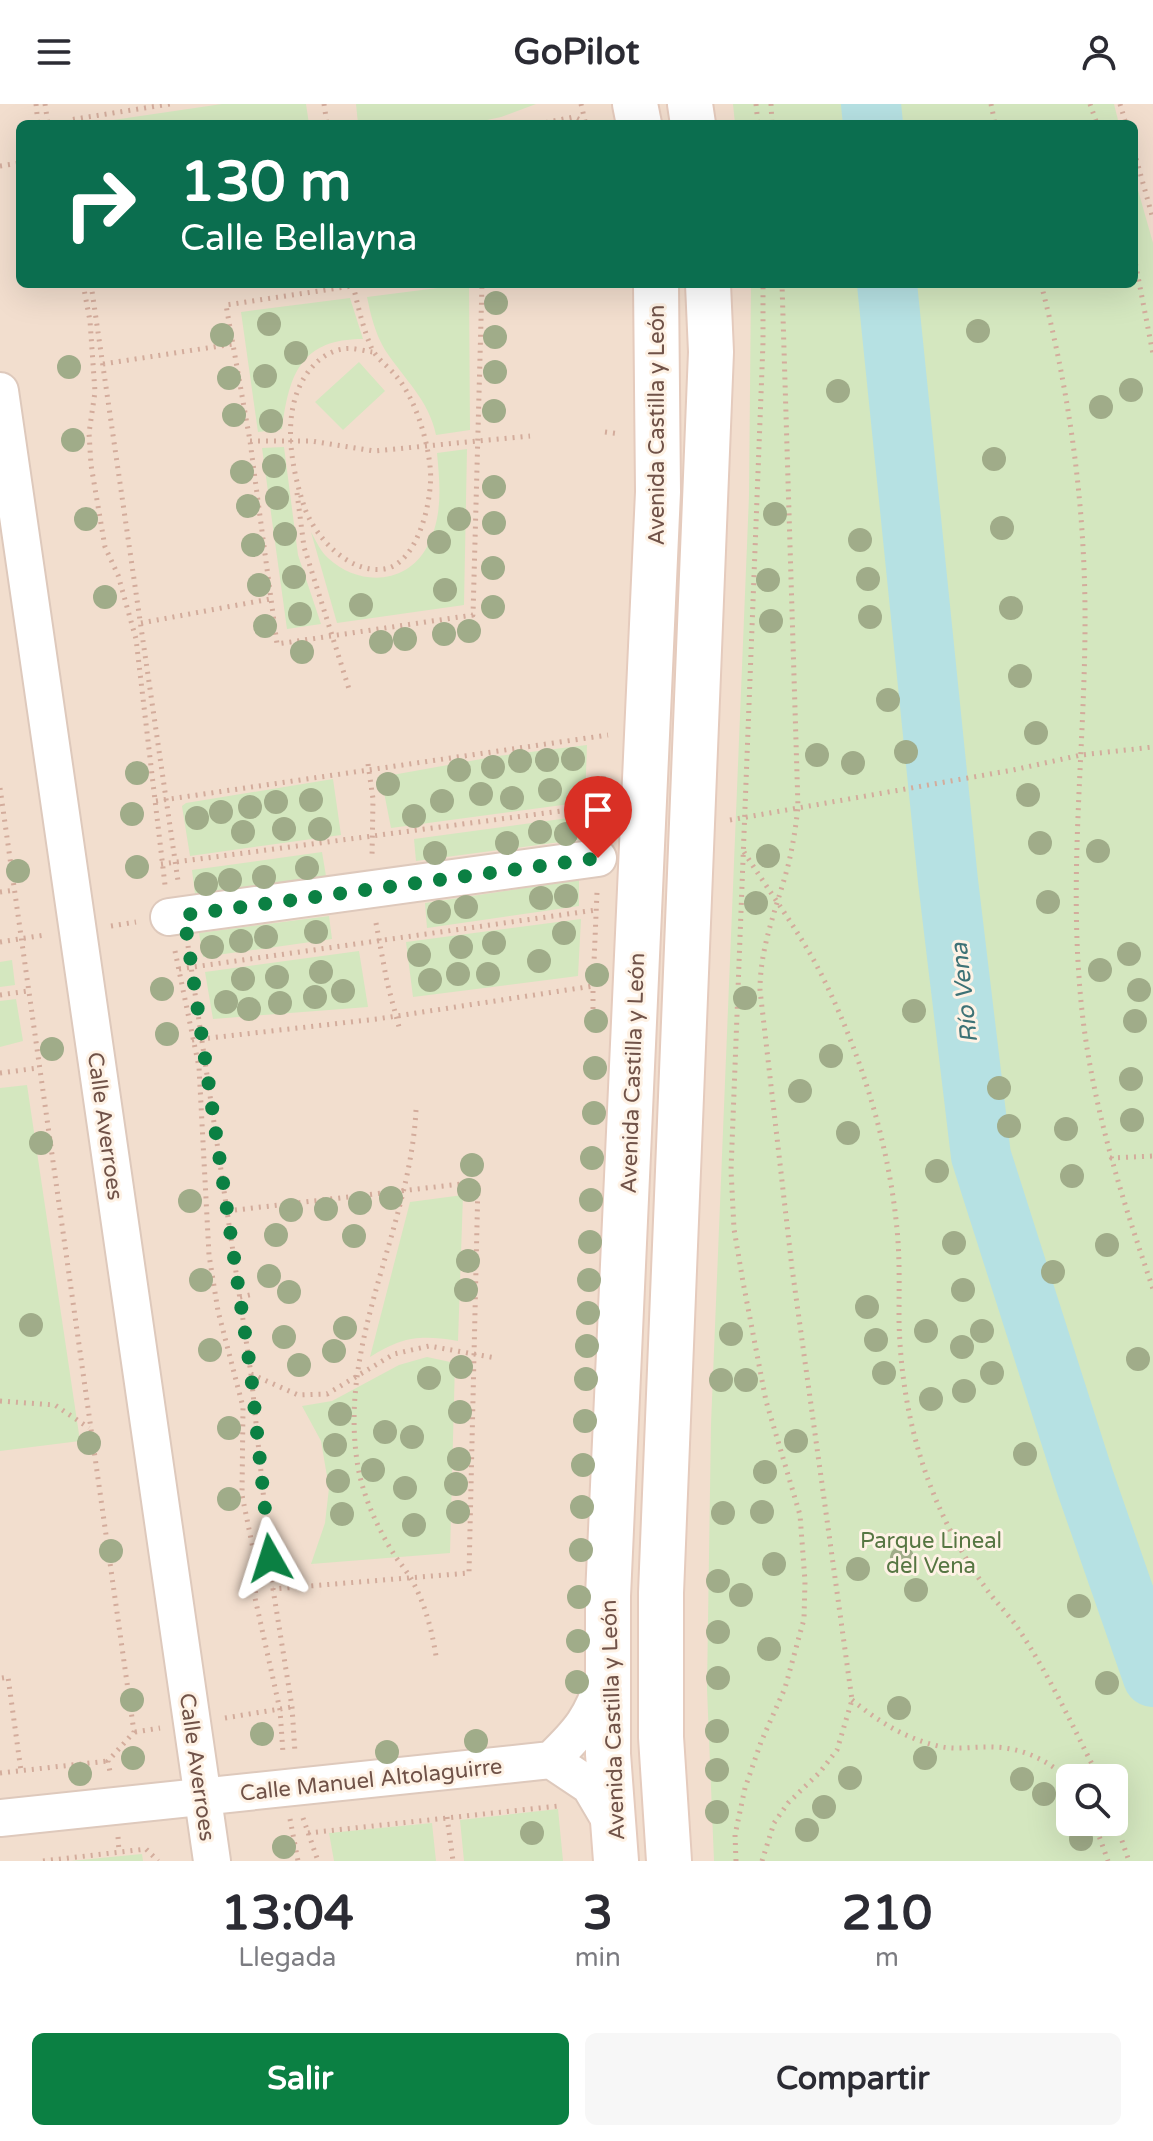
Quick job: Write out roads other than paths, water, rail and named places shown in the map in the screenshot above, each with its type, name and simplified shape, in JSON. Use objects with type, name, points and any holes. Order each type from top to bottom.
[{"type":"main road","name":"Avenida Castilla y León","points":[[614,1843],[607,1668],[608,1580],[658,492],[656,288]]},
{"type":"main road","points":[[669,1861],[661,1737],[661,1593],[709,413],[711,352],[708,288]]},
{"type":"street","name":"Calle Averroes","points":[[0,391],[212,1861]]},
{"type":"street","points":[[176,916],[598,858]]},
{"type":"street","points":[[607,1668],[587,1723],[551,1760],[590,1786],[614,1843]]},
{"type":"street","name":"Calle Manuel Altolaguirre","points":[[0,1818],[201,1796],[293,1775],[551,1760]]},
{"type":"waterway","name":"Río Vena","points":[[871,104],[873,120]]},
{"type":"waterway","name":"Río Vena","points":[[887,288],[948,881],[981,1156],[1085,1482],[1153,1677]]},
{"type":"park label","name":"Parque Lineal del Vena","points":[[931,1552]]}]
